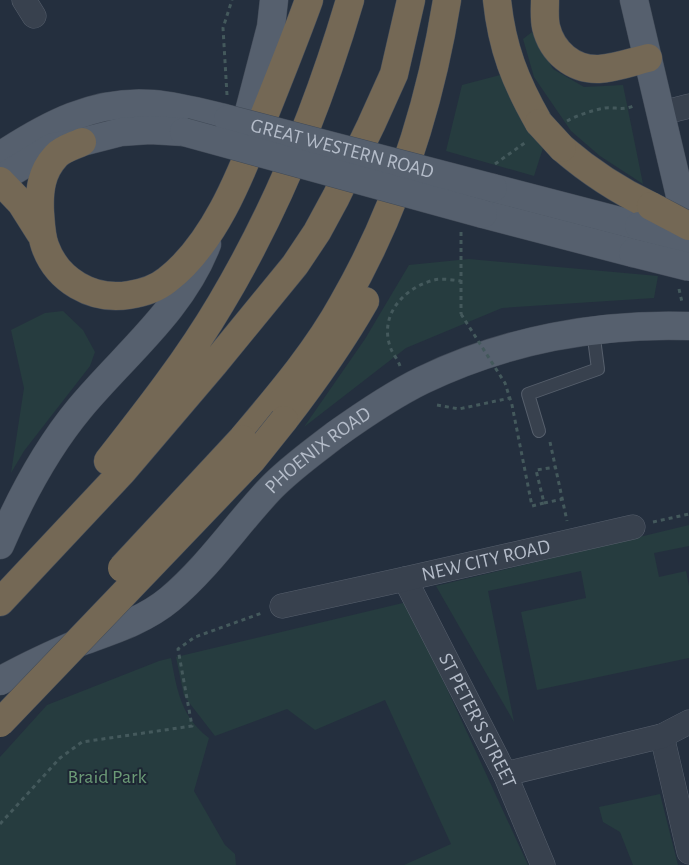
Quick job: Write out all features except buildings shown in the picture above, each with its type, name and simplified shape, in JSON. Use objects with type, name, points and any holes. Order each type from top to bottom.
[{"type":"highway","points":[[0,180],[21,202],[42,235],[54,264],[69,280],[85,290],[100,294],[124,296],[153,288],[166,281],[192,256],[214,225],[244,166],[295,40],[309,0]]},
{"type":"highway","points":[[0,602],[108,473],[221,304],[250,251],[298,150],[337,46],[350,0]]},
{"type":"highway","points":[[0,594],[108,473],[122,472],[295,265],[317,232],[336,197],[394,74],[411,0]]},
{"type":"highway","points":[[0,708],[20,682],[100,591],[242,439],[285,388],[320,340],[343,303],[380,230],[402,178],[424,112],[448,0]]},
{"type":"highway","points":[[0,723],[252,460],[317,377],[346,334],[376,282],[422,180],[448,90],[459,38],[464,0]]},
{"type":"highway","points":[[497,0],[499,22],[509,62],[521,91],[539,123],[579,163],[611,186],[645,216],[688,219]]},
{"type":"highway","points":[[545,0],[546,25],[549,35],[565,59],[575,65],[600,69],[648,58]]},
{"type":"highway","points":[[42,235],[39,194],[45,172],[57,154],[82,142]]},
{"type":"main road","points":[[0,545],[19,502],[56,440],[80,408],[169,310],[197,266],[214,225],[245,132],[271,27],[274,0]]},
{"type":"main road","points":[[634,0],[688,219]]},
{"type":"main road","name":"GREAT WESTERN ROAD","points":[[0,156],[51,124],[72,116],[112,105],[152,103],[186,121],[483,214],[689,267]]},
{"type":"main road","name":"GREAT WESTERN ROAD","points":[[0,180],[53,146],[82,142],[121,132],[150,130],[186,121],[228,119],[493,188],[645,216],[689,239]]},
{"type":"main road","name":"PHOENIX ROAD","points":[[1,678],[64,649],[142,618],[169,600],[223,544],[270,488],[319,447],[392,396],[436,374],[493,352],[561,335],[657,326],[689,326]]},
{"type":"street","points":[[659,101],[689,106]]},
{"type":"street","name":"NEW CITY ROAD","points":[[282,606],[633,527]]},
{"type":"street","name":"ST PETER'S STREET","points":[[406,579],[505,774],[543,865]]},
{"type":"street","points":[[505,774],[662,736],[689,722]]},
{"type":"street","points":[[662,736],[689,852]]},
{"type":"lane","points":[[539,431],[528,394],[598,369],[593,331]]},
{"type":"path","points":[[228,119],[223,28],[232,0]]},
{"type":"path","points":[[396,357],[391,349],[389,340],[389,316],[401,297],[416,287],[436,280],[461,281]]},
{"type":"path","points":[[461,314],[505,383],[510,398],[532,506],[563,499]]},
{"type":"path","points":[[437,405],[459,409],[510,398]]},
{"type":"path","points":[[539,431],[551,443],[571,541]]},
{"type":"path","points":[[544,503],[536,470],[556,467]]},
{"type":"path","points":[[633,527],[689,514]]},
{"type":"path","points":[[0,824],[60,758],[82,742],[192,726],[178,649],[195,637],[282,606]]},
{"type":"green space","points":[[532,32],[553,69],[584,87],[623,85],[643,184],[600,156],[571,131],[534,77],[523,39]]},
{"type":"green space","points":[[504,74],[544,145],[534,176],[446,151],[462,85]]},
{"type":"green space","points":[[469,259],[658,276],[654,298],[502,308],[406,348],[304,427],[365,339],[409,265]]},
{"type":"green space","points":[[63,311],[83,330],[95,352],[90,366],[24,451],[11,473],[24,388],[11,330],[45,313]]},
{"type":"green space","points":[[689,525],[689,546],[654,553],[659,577],[686,571],[689,586],[689,658],[537,690],[521,612],[586,598],[581,571],[488,591],[514,722],[436,586]]},
{"type":"green space","points":[[407,602],[528,865],[404,865],[451,844],[385,700],[315,730],[287,709],[215,736],[184,696],[176,657]]},
{"type":"green space","name":"Braid Park","points":[[171,658],[178,692],[186,712],[209,738],[194,791],[225,845],[235,854],[236,865],[0,865],[0,757],[47,705]]},
{"type":"green space","points":[[660,794],[678,865],[633,865],[620,832],[603,822],[599,807]]}]
